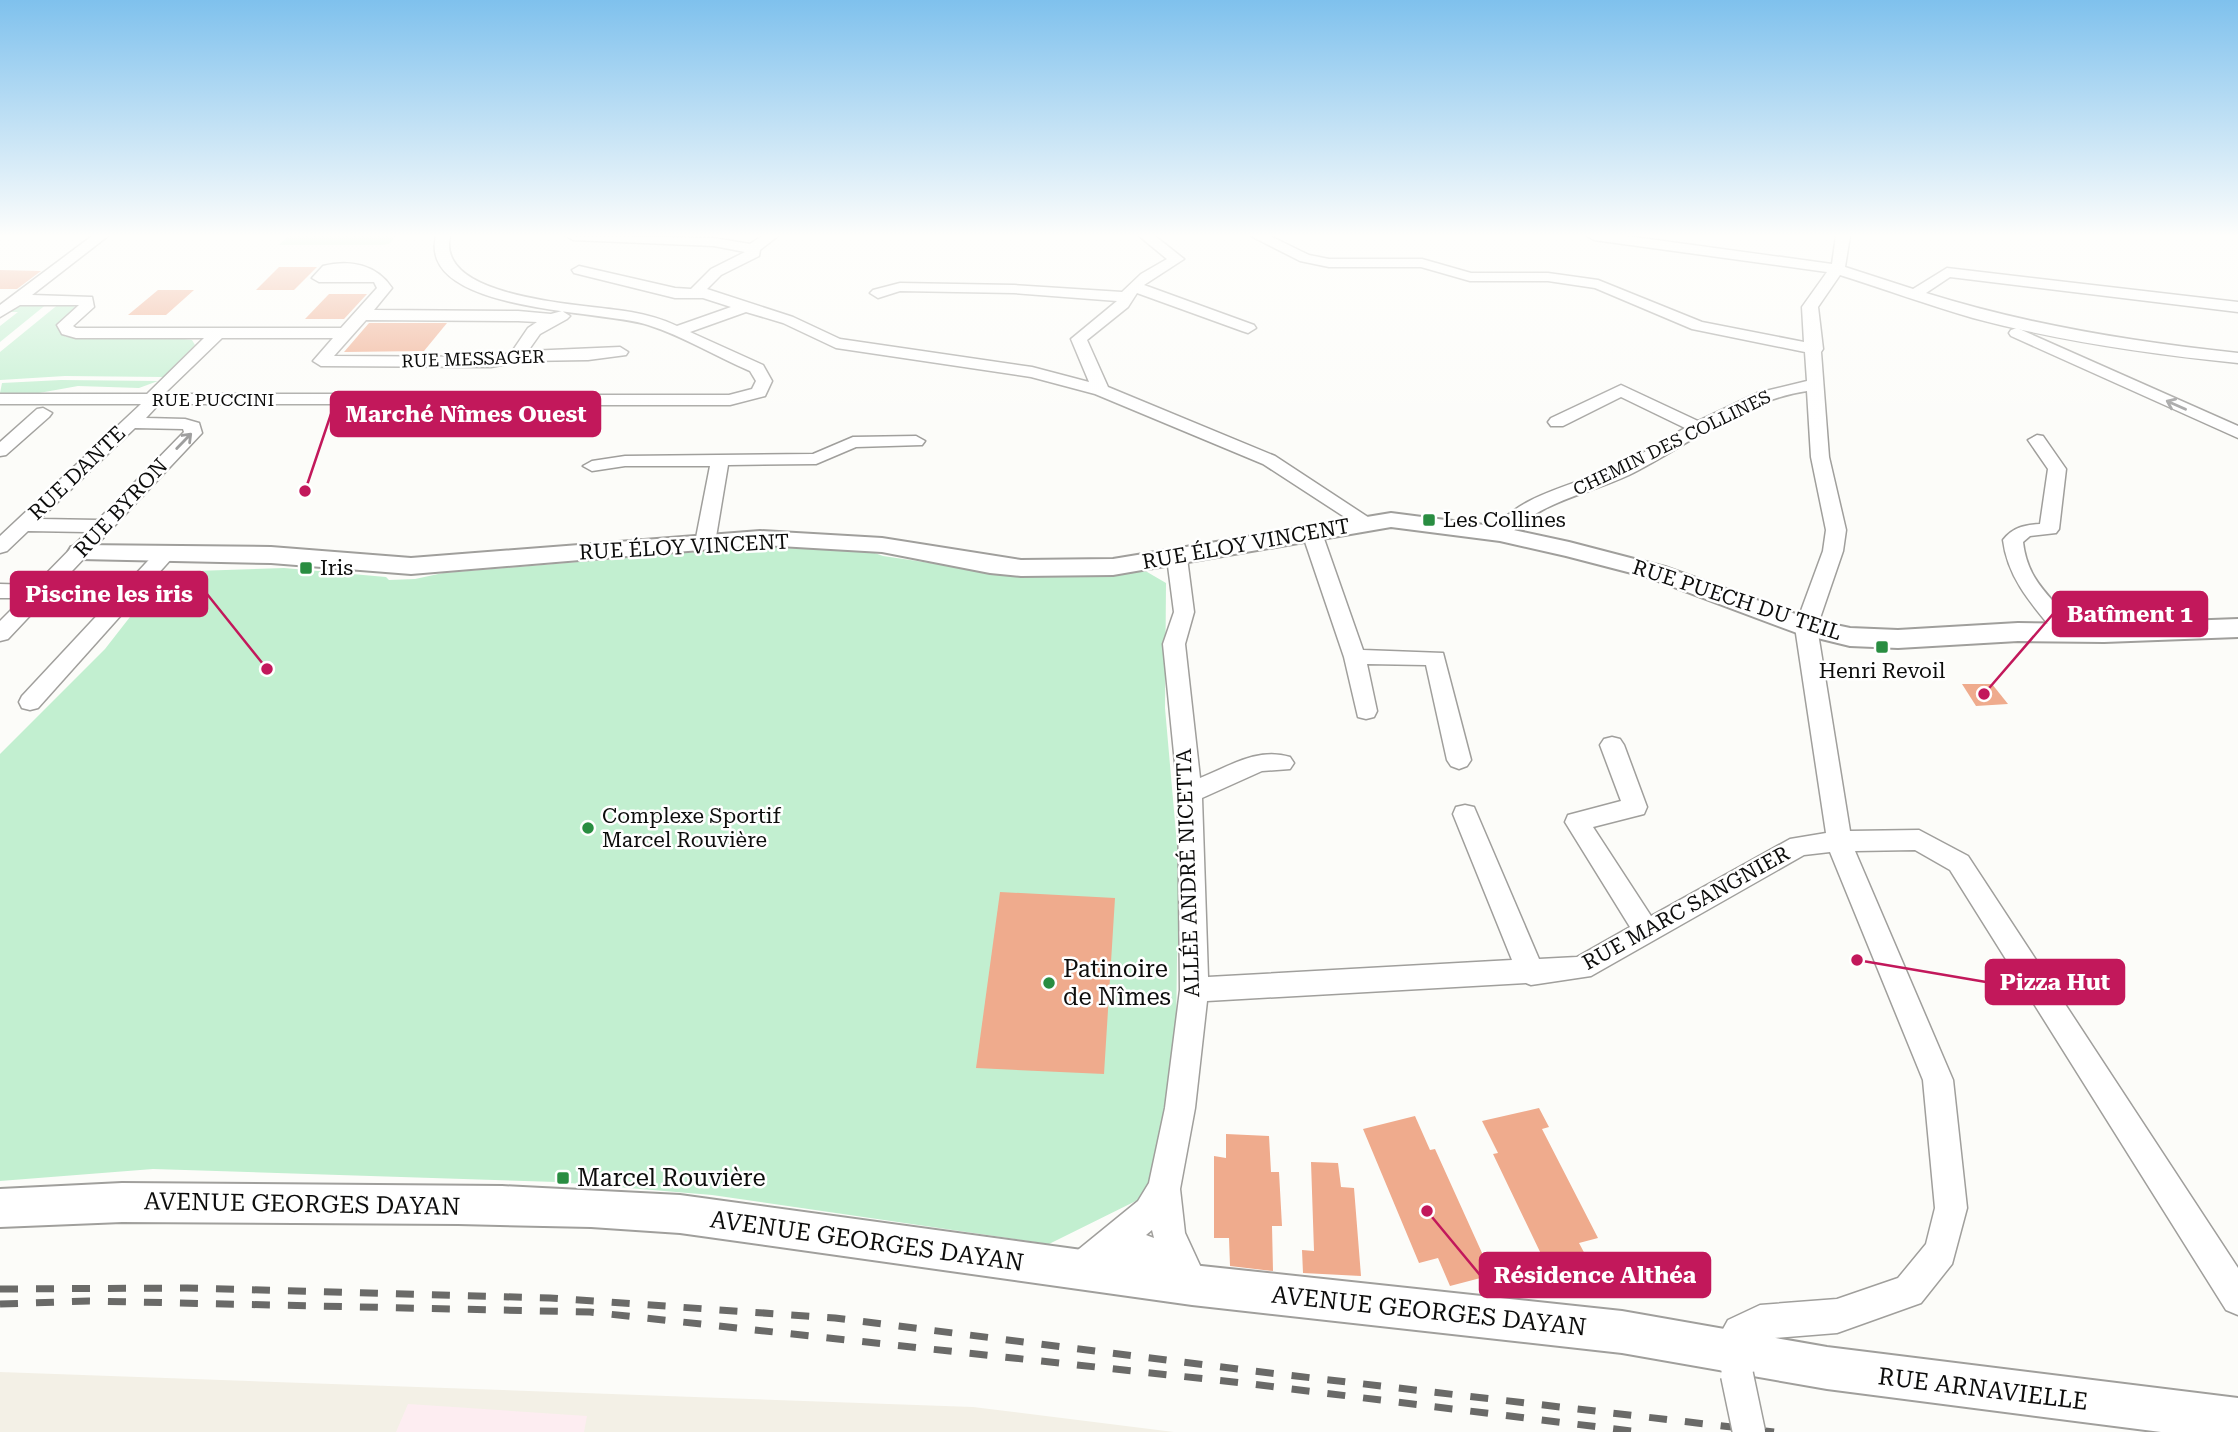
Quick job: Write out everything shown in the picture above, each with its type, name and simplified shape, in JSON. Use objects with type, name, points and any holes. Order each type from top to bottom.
[{"type":"street","points":[[87,303],[86,307],[65,325],[68,331],[345,333]]},
{"type":"street","name":"RUE MESSAGER","points":[[372,303],[321,361],[491,362],[516,356],[597,356],[620,352]]},
{"type":"street","points":[[546,303],[653,321],[676,332],[745,307]]},
{"type":"street","points":[[731,303],[788,320],[836,343],[1032,372],[1101,390],[1269,460],[1367,523]]},
{"type":"street","points":[[1101,390],[1079,339],[1124,303]]},
{"type":"street","points":[[1165,303],[1248,328]]},
{"type":"street","points":[[1643,303],[1698,326],[1815,349]]},
{"type":"street","points":[[1749,1432],[1733,1362],[1740,1332],[1760,1322],[1837,1317],[1909,1291],[1940,1252],[1951,1208],[1938,1080],[1840,841],[1806,626],[1833,551],[1836,530],[1820,457],[1814,385],[1815,349],[1810,306],[1812,303]]},
{"type":"street","points":[[1947,303],[1997,319],[2160,350],[2238,358]]},
{"type":"street","points":[[2203,303],[2238,307]]},
{"type":"street","points":[[516,356],[534,331],[552,319],[585,308]]},
{"type":"street","points":[[362,315],[519,316],[552,319]]},
{"type":"street","points":[[1997,319],[2010,330],[2238,433]]},
{"type":"street","name":"RUE PUCCINI","points":[[0,399],[426,400],[486,408],[564,400],[730,400],[750,396],[764,387],[757,368],[676,332]]},
{"type":"street","name":"RUE DANTE","points":[[0,547],[153,400],[156,392],[218,333]]},
{"type":"street","name":"CHEMIN DES COLLINES","points":[[1500,534],[1518,514],[1622,471],[1696,427],[1790,386],[1814,385]]},
{"type":"street","points":[[1557,422],[1621,390],[1696,427]]},
{"type":"street","points":[[0,413],[134,418]]},
{"type":"street","points":[[0,451],[43,413]]},
{"type":"street","name":"RUE BYRON","points":[[0,634],[193,433],[193,427],[185,424],[134,418]]},
{"type":"street","points":[[2037,440],[2057,469],[2049,530],[2025,531],[2013,540],[2015,559],[2021,577],[2067,632]]},
{"type":"street","points":[[592,466],[625,461],[816,459],[853,442],[916,441]]},
{"type":"street","points":[[705,543],[720,460]]},
{"type":"street","name":"RUE PUECH DU TEIL","points":[[1367,523],[1391,520],[1500,534],[1656,572],[1806,626],[1850,637],[1898,639],[2018,632],[2238,628]]},
{"type":"street","name":"RUE ÉLOY VINCENT","points":[[80,552],[271,555],[411,566],[760,538],[882,545],[990,565],[1021,568],[1113,567],[1367,523]]},
{"type":"street","points":[[23,525],[103,526]]},
{"type":"street","points":[[1312,533],[1355,657],[1366,711]]},
{"type":"street","points":[[30,702],[166,553]]},
{"type":"street","name":"ALLÉE ANDRÉ NICETTA","points":[[1177,558],[1184,612],[1174,644],[1190,793],[1194,990],[1180,1108],[1164,1189],[1169,1235],[1188,1275]]},
{"type":"street","points":[[0,591],[40,592]]},
{"type":"street","points":[[1355,657],[1435,658],[1459,760]]},
{"type":"street","points":[[1612,745],[1635,807],[1577,822],[1647,931]]},
{"type":"street","points":[[1190,793],[1261,762],[1282,763]]},
{"type":"street","points":[[1465,814],[1531,973]]},
{"type":"street","name":"RUE MARC SANGNIER","points":[[1194,990],[1531,973],[1581,968],[1799,846],[1840,841],[1919,840],[1959,863],[2238,1298]]},
{"type":"street","name":"ALLÉE ANDRÉ NICETTA","points":[[1080,1270],[1149,1212],[1164,1189]]},
{"type":"street","name":"AVENUE GEORGES DAYAN","points":[[0,1209],[70,1202],[618,1208],[1080,1270],[1188,1275],[1622,1332],[1733,1362]]},
{"type":"street","points":[[1117,1240],[1188,1275]]},
{"type":"street","name":"RUE ARNAVIELLE","points":[[1733,1362],[1827,1368],[2238,1420]]},
{"type":"shaded area","points":[[0,1372],[973,1407],[1174,1432],[0,1432]]},
{"type":"shaded area","points":[[408,1404],[587,1416],[584,1432],[396,1432]]},
{"type":"green space","points":[[48,303],[0,342],[0,326],[18,312],[9,312],[24,304]]},
{"type":"green space","points":[[60,303],[77,307],[59,326],[60,333],[66,337],[184,339],[192,340],[195,345],[163,377],[65,376],[0,380],[0,352]]},
{"type":"green space","points":[[61,380],[158,381],[139,388],[78,386],[39,393],[0,393],[2,383]]},
{"type":"green space","name":"Complexe Sportif Marcel Rouvière","points":[[758,547],[869,551],[883,556],[1005,574],[1142,569],[1166,583],[1165,708],[1182,902],[1177,958],[1175,1112],[1156,1191],[1049,1244],[712,1195],[557,1182],[153,1169],[0,1181],[0,754],[105,649],[165,572],[284,568],[386,577],[389,580],[415,579],[443,573]]},
{"type":"building","points":[[143,303],[180,303],[166,315],[128,315]]},
{"type":"building","points":[[321,303],[359,303],[344,319],[305,319]]},
{"type":"building","points":[[369,323],[447,323],[424,351],[344,352]]},
{"type":"building","points":[[1962,684],[1992,684],[2008,704],[1976,706]]},
{"type":"building","name":"Patinoire de Nîmes","points":[[1000,892],[1115,898],[1104,1074],[976,1068]]},
{"type":"building","points":[[1539,1108],[1549,1127],[1542,1129],[1598,1238],[1579,1243],[1594,1271],[1554,1281],[1493,1154],[1498,1153],[1482,1121]]},
{"type":"building","points":[[1415,1116],[1430,1150],[1435,1149],[1492,1275],[1450,1286],[1438,1258],[1419,1263],[1363,1129]]},
{"type":"building","points":[[1226,1134],[1269,1136],[1271,1172],[1279,1172],[1282,1226],[1272,1226],[1273,1271],[1230,1266],[1229,1238],[1214,1238],[1214,1156],[1226,1158]]},
{"type":"building","points":[[1311,1162],[1338,1163],[1341,1187],[1354,1188],[1361,1276],[1303,1273],[1302,1250],[1314,1251]]},
{"type":"railway","points":[[0,1289],[187,1288],[550,1298],[835,1318],[1253,1371],[1774,1432]]},
{"type":"railway","points":[[0,1304],[89,1301],[590,1312],[1243,1383],[1639,1432]]},
{"type":"place","name":"Marché Nîmes Ouest","points":[[305,491]]},
{"type":"place","name":"Les Collines","points":[[1429,520]]},
{"type":"place","name":"Iris","points":[[306,568]]},
{"type":"place","name":"Henri Revoil","points":[[1882,647]]},
{"type":"place","name":"Piscine les iris","points":[[267,669]]},
{"type":"place","name":"Batîment 1","points":[[1984,694]]},
{"type":"place","name":"Complexe Sportif Marcel Rouvière","points":[[588,828]]},
{"type":"place","name":"Pizza Hut","points":[[1857,960]]},
{"type":"place","name":"Patinoire de Nîmes","points":[[1049,983]]},
{"type":"place","name":"Marcel Rouvière","points":[[563,1178]]},
{"type":"place","name":"Résidence Althéa","points":[[1427,1211]]}]
